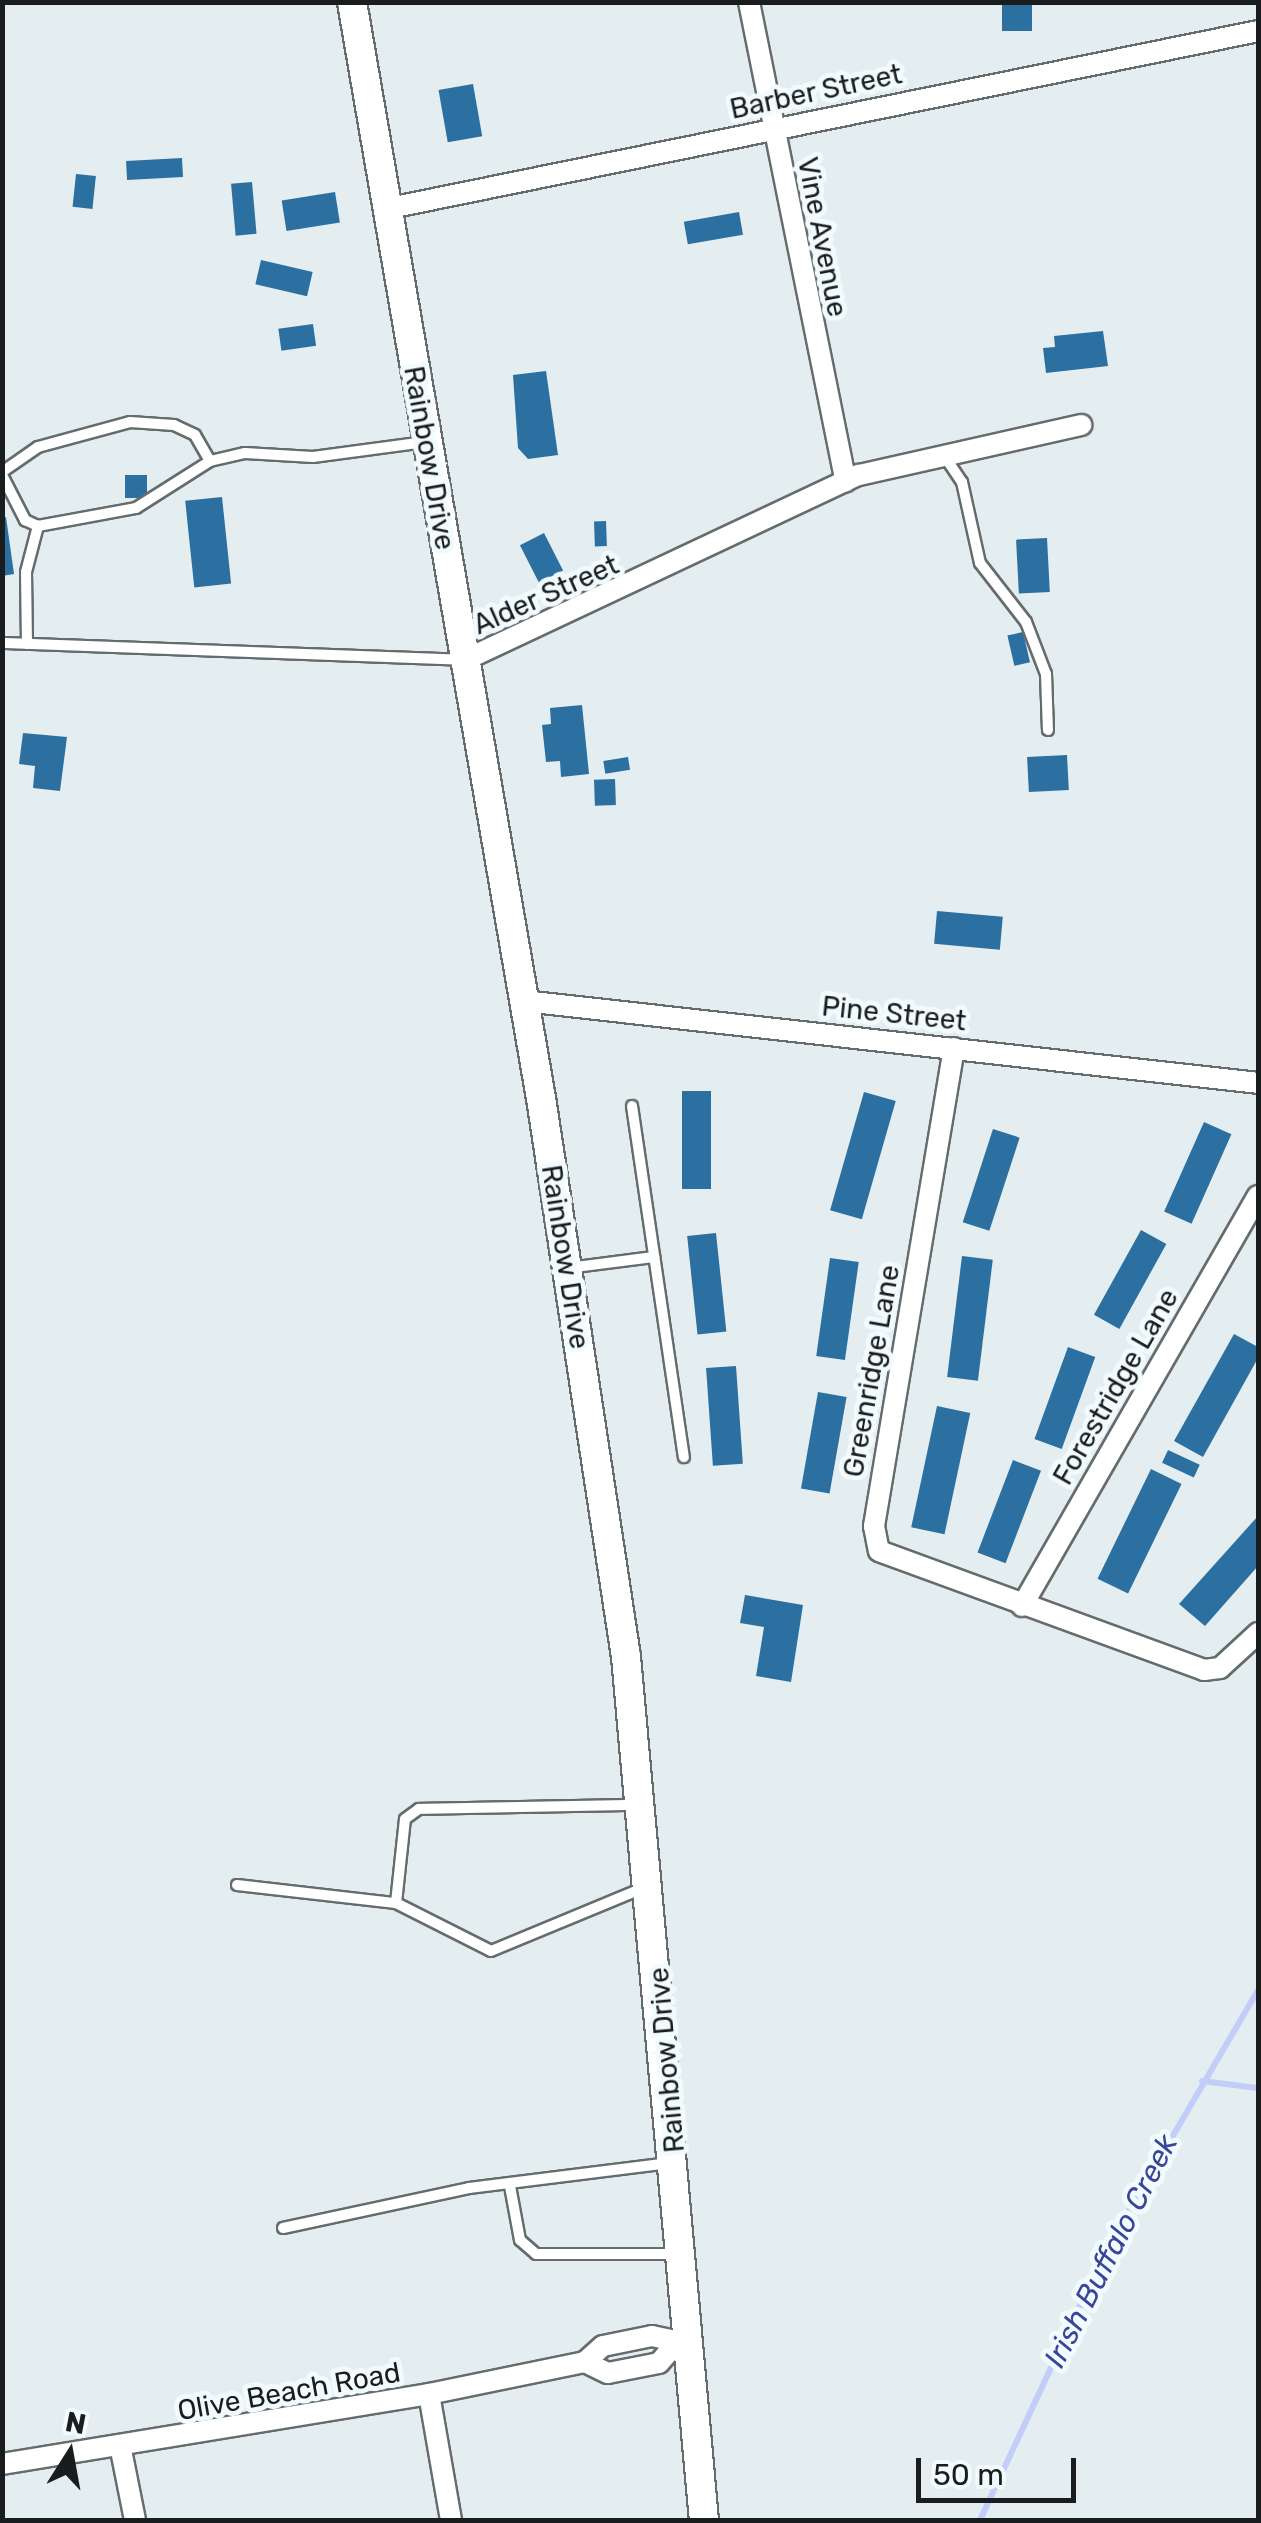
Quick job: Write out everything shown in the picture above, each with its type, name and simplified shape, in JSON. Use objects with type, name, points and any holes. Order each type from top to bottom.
[{"type":"street","name":"Rainbow Drive","points":[[352,2],[524,1000],[646,1805],[683,2254],[682,2346],[704,2520]]},
{"type":"street","name":"Vine Avenue","points":[[749,2],[846,481]]},
{"type":"street","name":"Barber Street","points":[[385,209],[1258,31]]},
{"type":"street","name":"Alder Street","points":[[465,660],[846,481],[942,453],[1081,425]]},
{"type":"street","name":"Pine Street","points":[[524,1000],[1258,1082]]},
{"type":"street","name":"Greenridge Lane","points":[[954,1048],[874,1526],[880,1551],[903,1565],[1204,1670],[1220,1668],[1258,1632]]},
{"type":"street","name":"Forestridge Lane","points":[[1022,1606],[1258,1196]]},
{"type":"street","name":"Olive Beach Road","points":[[2,2464],[121,2450],[585,2362],[608,2373],[659,2363],[682,2346]]},
{"type":"street","points":[[429,2394],[451,2520]]},
{"type":"street","points":[[121,2450],[135,2520]]},
{"type":"lane","points":[[210,461],[195,435],[174,425],[130,422],[38,446],[2,474],[24,520],[38,526],[136,508],[210,461],[426,442]]},
{"type":"lane","points":[[942,453],[962,482],[980,563],[1026,622],[1046,674],[1048,730]]},
{"type":"lane","points":[[27,644],[26,572],[38,526]]},
{"type":"lane","name":"Alder Street","points":[[2,643],[465,660]]},
{"type":"lane","points":[[632,1106],[684,1457]]},
{"type":"lane","points":[[567,1268],[654,1257]]},
{"type":"lane","points":[[396,1903],[405,1819],[419,1809],[646,1805]]},
{"type":"lane","points":[[237,1885],[271,1896],[396,1903],[491,1951],[653,1884]]},
{"type":"lane","points":[[283,2228],[510,2186],[676,2162]]},
{"type":"lane","points":[[510,2186],[520,2240],[536,2254],[607,2261],[683,2254]]},
{"type":"building","points":[[1002,2],[1032,2],[1032,31],[1002,31]]},
{"type":"building","points":[[473,84],[482,136],[448,142],[439,90]]},
{"type":"building","points":[[182,158],[183,177],[127,180],[126,161]]},
{"type":"building","points":[[76,174],[96,176],[92,209],[73,207]]},
{"type":"building","points":[[252,182],[257,234],[236,236],[231,184]]},
{"type":"building","points":[[335,192],[340,223],[287,231],[282,200]]},
{"type":"building","points":[[739,212],[743,235],[688,244],[684,222]]},
{"type":"building","points":[[261,260],[313,272],[307,296],[255,284]]},
{"type":"building","points":[[313,324],[316,346],[281,351],[278,329]]},
{"type":"building","points":[[1103,331],[1108,366],[1046,373],[1043,348],[1055,347],[1054,336]]},
{"type":"building","points":[[546,371],[558,455],[528,459],[518,448],[513,375]]},
{"type":"building","points":[[125,475],[147,475],[147,498],[125,498]]},
{"type":"building","points":[[222,497],[231,584],[194,587],[185,501]]},
{"type":"building","points":[[6,517],[14,574],[2,576],[2,518]]},
{"type":"building","points":[[594,521],[606,521],[607,546],[595,546]]},
{"type":"building","points":[[544,533],[563,570],[539,583],[520,545]]},
{"type":"building","points":[[1047,538],[1050,592],[1019,594],[1016,540]]},
{"type":"building","points":[[1023,632],[1030,662],[1014,666],[1007,636]]},
{"type":"building","points":[[582,705],[589,774],[561,777],[560,761],[546,762],[542,725],[551,724],[550,708]]},
{"type":"building","points":[[23,733],[67,737],[60,791],[33,788],[35,766],[19,764]]},
{"type":"building","points":[[1067,755],[1069,790],[1029,792],[1027,757]]},
{"type":"building","points":[[628,757],[630,770],[605,774],[603,761]]},
{"type":"building","points":[[615,779],[616,805],[595,806],[594,780]]},
{"type":"building","points":[[937,911],[1003,917],[1000,950],[934,944]]},
{"type":"building","points":[[682,1091],[711,1091],[711,1189],[682,1189]]},
{"type":"building","points":[[864,1092],[896,1101],[862,1219],[830,1210]]},
{"type":"building","points":[[1204,1122],[1231,1134],[1192,1224],[1164,1212]]},
{"type":"building","points":[[993,1129],[1020,1138],[989,1231],[963,1222]]},
{"type":"building","points":[[1141,1230],[1166,1244],[1119,1329],[1094,1315]]},
{"type":"building","points":[[716,1233],[726,1331],[698,1334],[687,1236]]},
{"type":"building","points":[[962,1256],[993,1260],[978,1381],[947,1377]]},
{"type":"building","points":[[830,1258],[859,1262],[845,1360],[816,1356]]},
{"type":"building","points":[[1234,1334],[1258,1347],[1258,1358],[1203,1457],[1174,1441]]},
{"type":"building","points":[[1068,1347],[1095,1357],[1062,1449],[1034,1439]]},
{"type":"building","points":[[736,1366],[743,1464],[713,1466],[706,1368]]},
{"type":"building","points":[[818,1392],[847,1397],[830,1494],[801,1489]]},
{"type":"building","points":[[937,1406],[970,1413],[944,1534],[911,1527]]},
{"type":"building","points":[[1168,1450],[1200,1465],[1194,1477],[1162,1463]]},
{"type":"building","points":[[1013,1460],[1041,1471],[1006,1563],[978,1552]]},
{"type":"building","points":[[1151,1469],[1182,1484],[1128,1594],[1098,1579]]},
{"type":"building","points":[[1258,1516],[1258,1566],[1205,1626],[1179,1604]]},
{"type":"building","points":[[745,1595],[803,1605],[791,1682],[756,1676],[764,1627],[740,1623]]},
{"type":"waterway","name":"Irish Buffalo Creek","points":[[980,2520],[1105,2252],[1258,1990]]},
{"type":"waterway","points":[[1202,2081],[1258,2088]]}]
